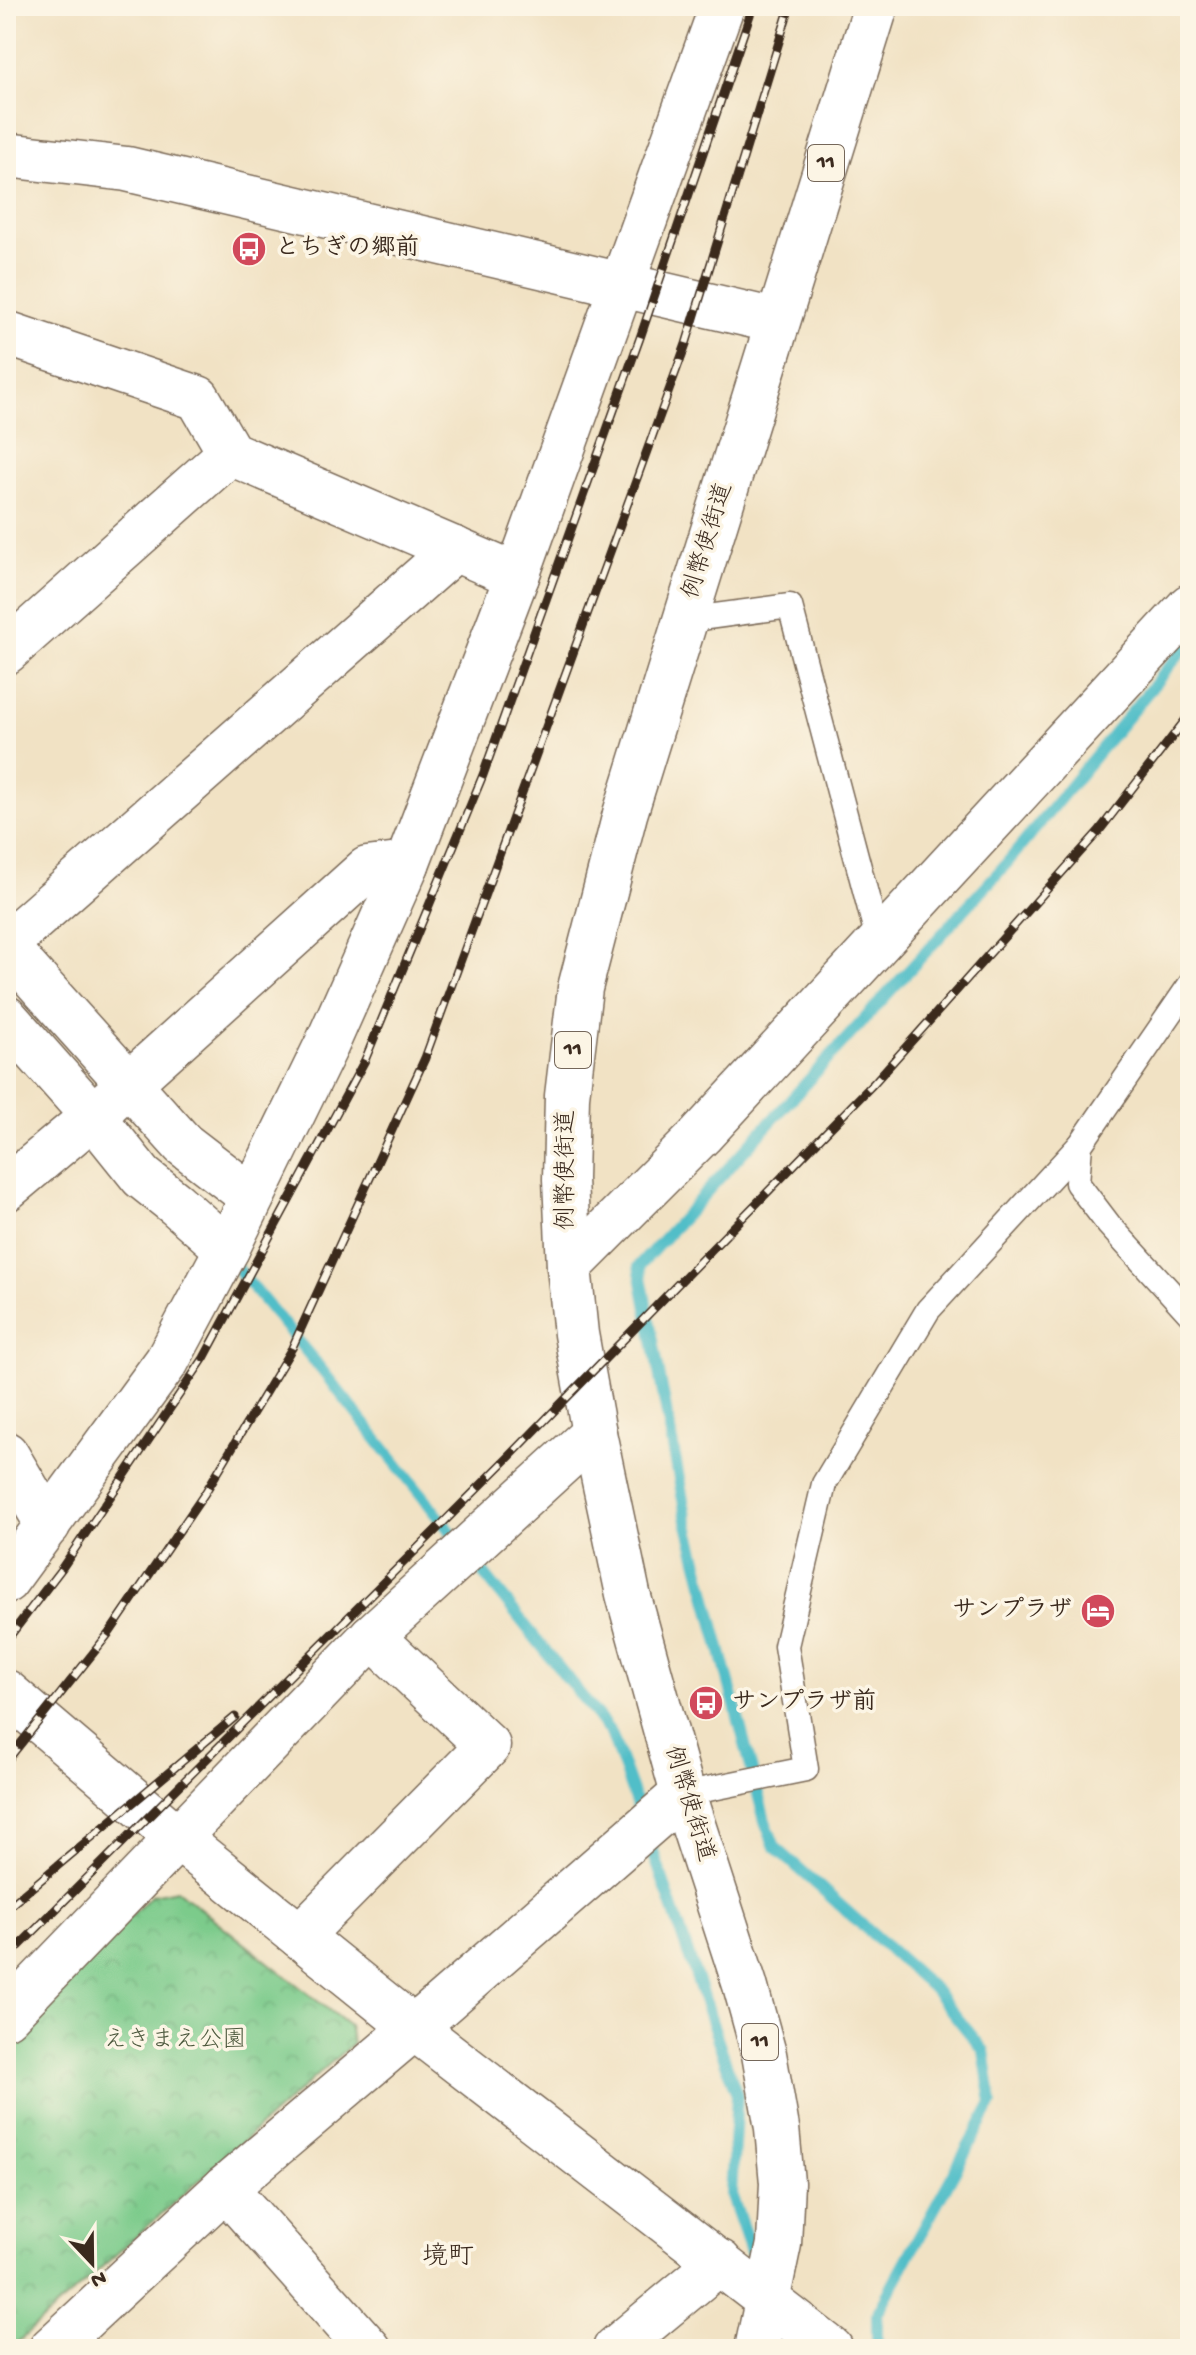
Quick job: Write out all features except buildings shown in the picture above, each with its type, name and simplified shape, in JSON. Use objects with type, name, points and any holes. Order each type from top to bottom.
[{"type":"street","points":[[6,1581],[167,1361],[227,1249],[327,1044],[407,864],[517,576],[722,6]]},
{"type":"street","name":"例幣使街道","points":[[757,2349],[779,2244],[782,2183],[777,2128],[764,2054],[745,1985],[683,1794],[628,1594],[594,1433],[576,1334],[569,1267],[565,1179],[567,1096],[580,988],[625,814],[876,6]]},
{"type":"street","points":[[6,155],[127,169],[776,321]]},
{"type":"street","points":[[6,333],[198,398],[230,453],[517,576]]},
{"type":"street","points":[[6,652],[230,453]]},
{"type":"street","points":[[252,1197],[183,1144],[6,946],[455,549]]},
{"type":"street","points":[[569,1267],[701,1135],[1190,606]]},
{"type":"street","points":[[6,1189],[93,1116],[367,869],[407,864]]},
{"type":"street","points":[[6,1018],[93,1116],[142,1177],[227,1249]]},
{"type":"street","points":[[6,2016],[372,1636],[594,1433]]},
{"type":"street","points":[[6,1454],[48,1525]]},
{"type":"street","points":[[300,1936],[488,1746],[372,1636]]},
{"type":"street","points":[[6,1692],[178,1838],[414,2028],[831,2349]]},
{"type":"street","points":[[51,2349],[225,2188],[683,1794]]},
{"type":"street","points":[[225,2188],[369,2349]]},
{"type":"street","points":[[615,2349],[720,2262]]},
{"type":"lane","points":[[685,620],[790,606],[879,943]]},
{"type":"lane","points":[[683,1794],[806,1769],[786,1646],[824,1484],[928,1310],[1080,1145],[1190,985]]},
{"type":"lane","points":[[1080,1145],[1077,1183],[1109,1225],[1190,1314]]},
{"type":"green space","name":"えきまえ公園","points":[[177,1890],[349,2026],[353,2043],[10,2349],[6,2349],[6,2040],[152,1895]]},
{"type":"waterway","points":[[877,2349],[877,2314],[992,2103],[984,2051],[934,1989],[775,1847],[765,1821],[687,1521],[639,1266],[1007,863],[1190,641]]},
{"type":"waterway","points":[[231,1261],[611,1733],[642,1819]]},
{"type":"waterway","points":[[648,1837],[737,2095],[731,2194],[759,2274]]},
{"type":"waterway","points":[[777,2326],[785,2349]]},
{"type":"railway","points":[[6,1641],[62,1568],[204,1358],[365,1060],[483,775],[641,335],[753,6]]},
{"type":"railway","points":[[6,1762],[110,1632],[205,1493],[292,1348],[425,1058],[686,344],[790,6]]},
{"type":"railway","points":[[6,1959],[509,1457],[873,1084],[1099,831],[1190,714]]},
{"type":"railway","points":[[6,1909],[235,1717]]},
{"type":"place","name":"とちぎの郷前","points":[[249,249]]},
{"type":"place","name":"サンプラザ","points":[[1098,1611]]},
{"type":"place","name":"サンプラザ前","points":[[706,1703]]},
{"type":"district","name":"境町","points":[[448,2258]]}]
